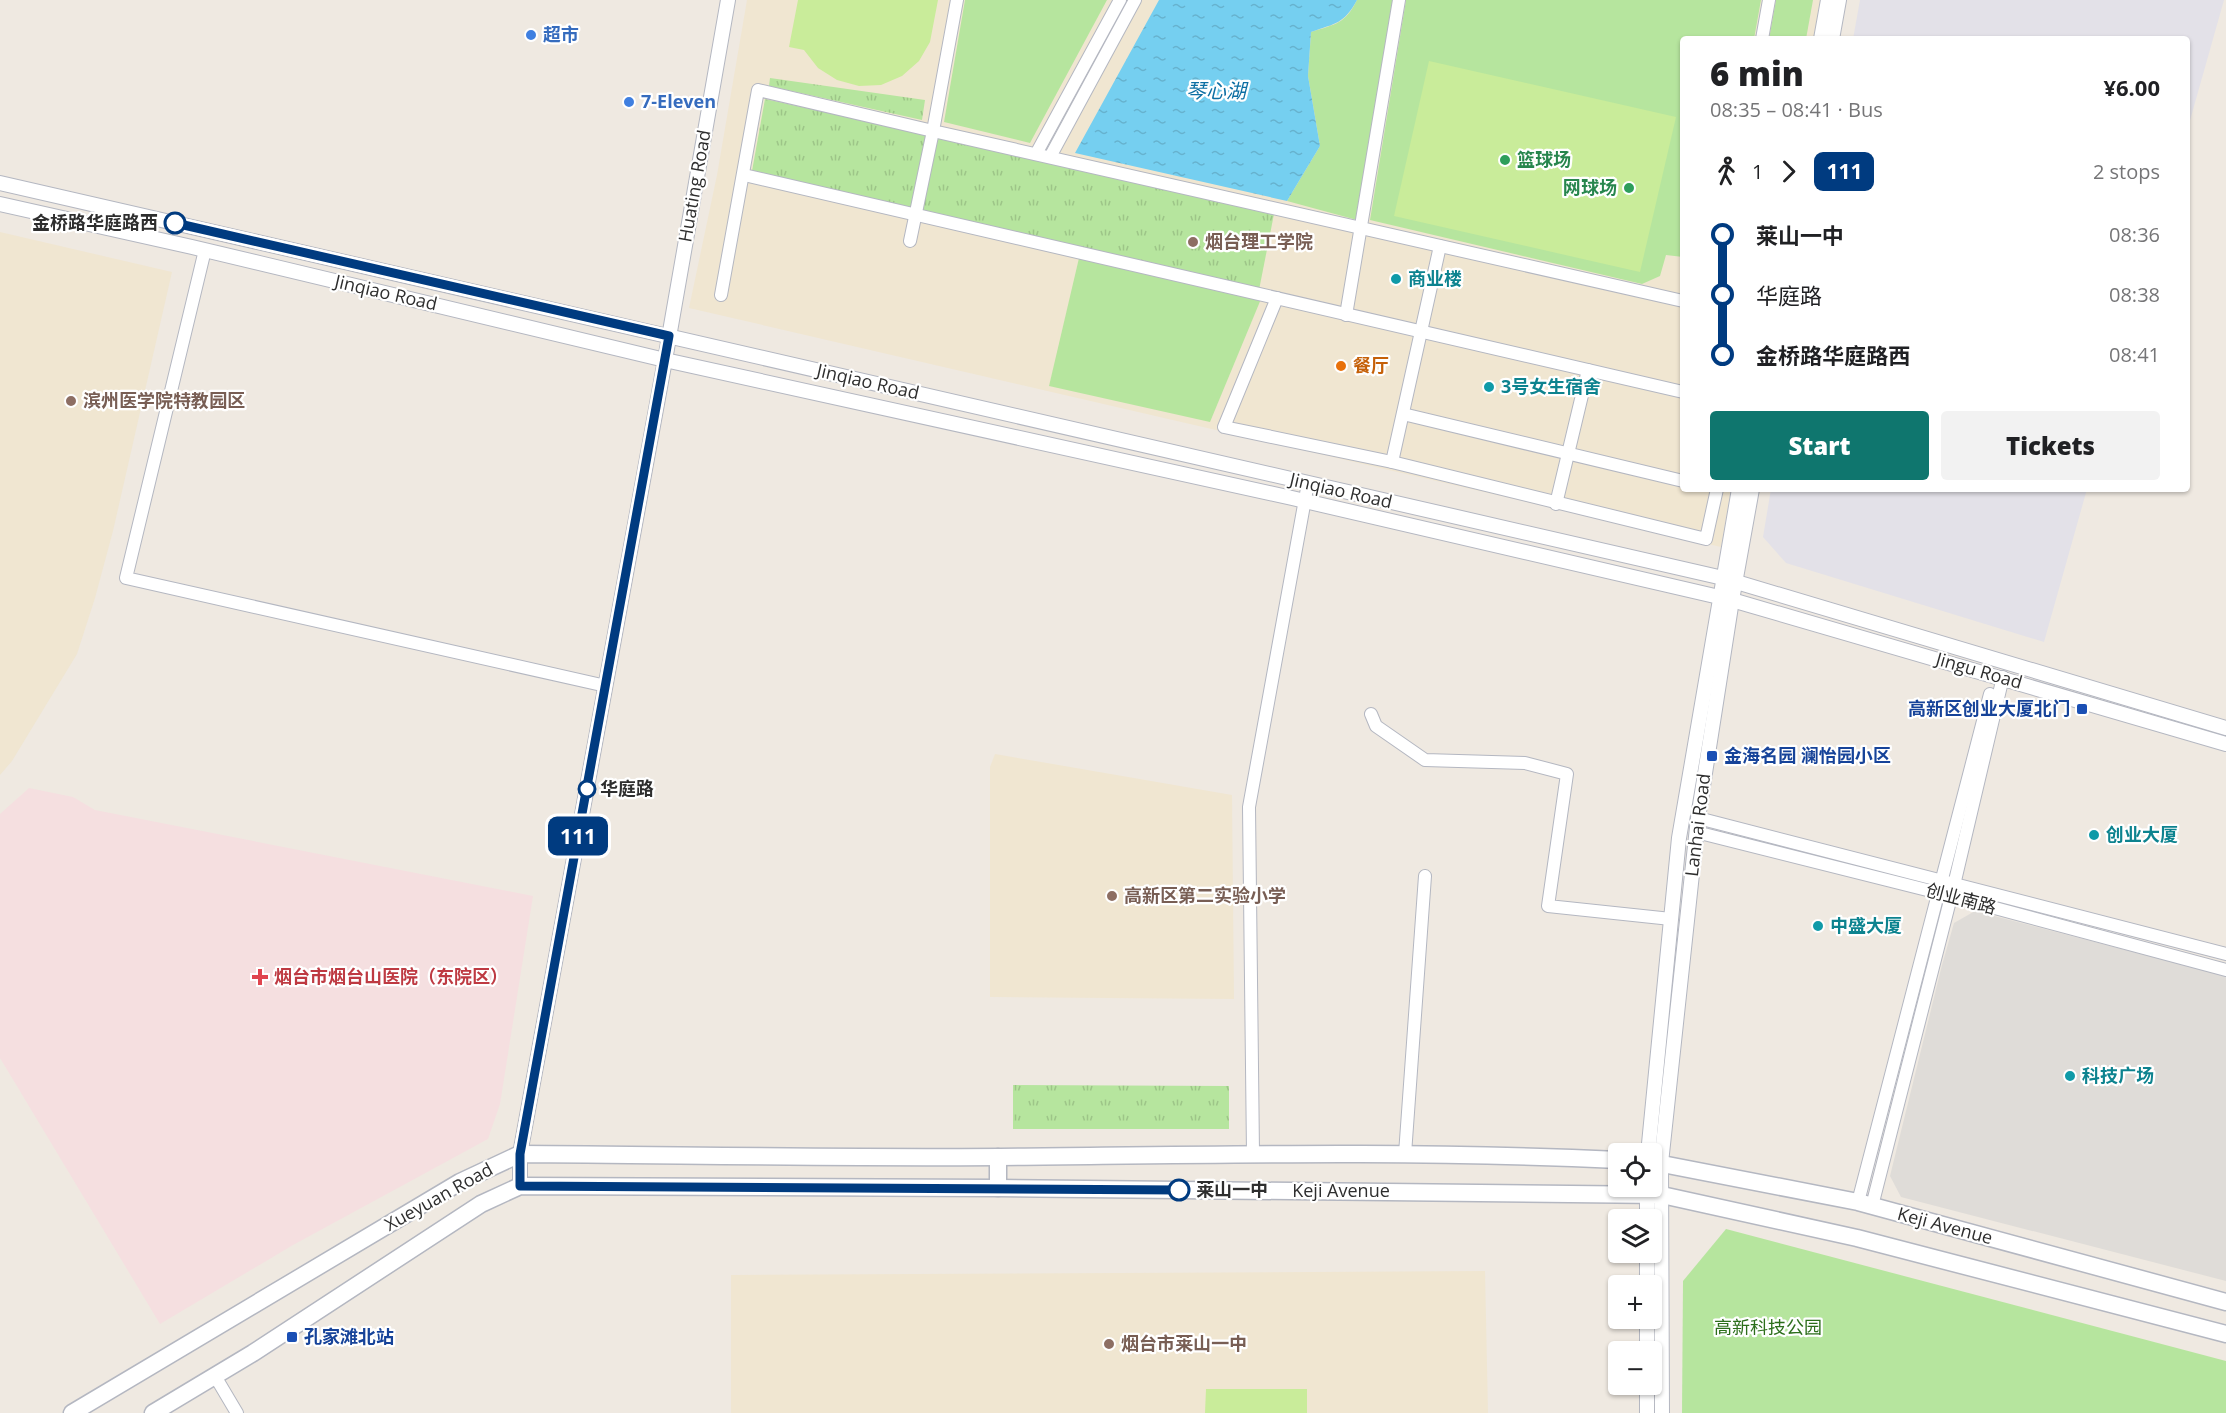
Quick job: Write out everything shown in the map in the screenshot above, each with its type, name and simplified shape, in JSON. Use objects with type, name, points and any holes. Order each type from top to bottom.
[{"type":"main road","name":"Keji Avenue","points":[[998,1157],[1252,1153],[1405,1154],[1608,1160]]},
{"type":"main road","name":"Xueyuan Road","points":[[72,1413],[460,1182],[520,1154],[998,1157]]},
{"type":"main road","points":[[998,1157],[998,1188]]},
{"type":"main road","name":"Keji Avenue","points":[[1662,1162],[1865,1204],[2226,1302]]},
{"type":"main road","name":"Xueyuan Road","points":[[153,1413],[215,1376],[481,1204],[520,1186],[998,1188]]},
{"type":"main road","name":"Keji Avenue","points":[[998,1188],[1608,1192]]},
{"type":"main road","name":"Keji Avenue","points":[[1662,1194],[1857,1238],[2226,1334]]},
{"type":"street","name":"Huating Road","points":[[665,360],[728,0]]},
{"type":"street","points":[[910,241],[957,0]]},
{"type":"street","points":[[1036,154],[1120,0]]},
{"type":"street","points":[[1050,157],[1135,0]]},
{"type":"street","points":[[1346,315],[1400,0]]},
{"type":"street","points":[[1763,36],[1769,0]]},
{"type":"street","points":[[1822,36],[1828,0]]},
{"type":"street","points":[[1833,36],[1839,0]]},
{"type":"street","points":[[721,296],[758,90],[1680,300]]},
{"type":"street","points":[[744,175],[1680,391]]},
{"type":"street","name":"Jinqiao Road","points":[[0,183],[1729,580]]},
{"type":"street","name":"Jinqiao Road","points":[[0,204],[205,250],[665,360],[1304,500],[1726,598]]},
{"type":"street","points":[[1392,462],[1440,246]]},
{"type":"street","points":[[205,250],[126,579],[606,686]]},
{"type":"street","points":[[1277,298],[1224,427],[1392,462],[1706,539],[1715,492]]},
{"type":"street","points":[[520,1186],[520,1154],[665,360]]},
{"type":"street","points":[[1556,504],[1588,370]]},
{"type":"street","points":[[1403,414],[1680,480]]},
{"type":"street","points":[[1252,1153],[1249,807],[1308,483]]},
{"type":"street","name":"Lanhai Road","points":[[1655,1143],[1679,838],[1726,598],[1739,492]]},
{"type":"street","name":"Lanhai Road","points":[[1729,580],[1751,492]]},
{"type":"street","name":"Jingu Road","points":[[1729,580],[2226,728]]},
{"type":"street","name":"Lanhai Road","points":[[1656,1143],[1726,598]]},
{"type":"street","name":"Jingu Road","points":[[1726,598],[2226,744]]},
{"type":"street","points":[[1865,1204],[1947,889],[1999,676]]},
{"type":"street","points":[[1371,714],[1376,726],[1425,760],[1525,763],[1567,774],[1548,906],[1671,919]]},
{"type":"street","name":"创业南路","points":[[1697,825],[1947,889],[2226,954]]},
{"type":"street","points":[[1405,1154],[1425,876]]},
{"type":"street","name":"创业南路","points":[[1947,889],[2226,969]]},
{"type":"street","points":[[1652,1197],[1662,1413]]},
{"type":"street","points":[[215,1376],[237,1413]]},
{"type":"street","points":[[1647,1395],[1647,1413]]},
{"type":"shaded area","name":"烟台理工学院","points":[[747,0],[1823,0],[1817,36],[1680,36],[1680,492],[1730,492],[1721,547],[689,308],[717,175]]},
{"type":"shaded area","points":[[1860,0],[2224,0],[2190,120],[2190,36],[1854,36]]},
{"type":"shaded area","name":"滨州医学院特教园区","points":[[0,232],[172,272],[113,531],[77,654],[12,761],[0,775]]},
{"type":"shaded area","points":[[1770,492],[2086,492],[2044,642],[1786,563],[1763,537]]},
{"type":"shaded area","name":"高新区第二实验小学","points":[[995,754],[1232,795],[1234,999],[990,997],[990,767]]},
{"type":"shaded area","name":"烟台市烟台山医院（东院区）","points":[[29,788],[73,797],[95,810],[533,896],[500,1104],[488,1139],[293,1245],[160,1324],[0,1058],[0,814]]},
{"type":"shaded area","name":"科技广场","points":[[1975,911],[2226,976],[2226,1281],[1901,1197],[1890,1176],[1942,965],[1954,923]]},
{"type":"shaded area","name":"烟台市莱山一中","points":[[1485,1271],[1488,1413],[731,1413],[731,1275]]},
{"type":"green space","points":[[798,0],[938,0],[930,42],[919,61],[902,76],[881,85],[859,86],[837,80],[818,68],[804,50],[789,47]]},
{"type":"green space","points":[[965,0],[1107,0],[1030,143],[944,122]]},
{"type":"green space","points":[[1357,0],[1395,0],[1357,220],[1287,201],[1320,146],[1308,76],[1311,32],[1344,19]]},
{"type":"green space","points":[[1406,0],[1761,0],[1755,36],[1680,36],[1680,257],[1666,255],[1660,276],[1642,284],[1370,220]]},
{"type":"green space","points":[[1776,0],[1813,0],[1807,36],[1770,36]]},
{"type":"green space","name":"篮球场","points":[[1429,61],[1676,117],[1640,272],[1394,216]]},
{"type":"green space","points":[[770,78],[925,100],[922,120],[769,86]]},
{"type":"green space","points":[[765,99],[929,135],[912,211],[752,171]]},
{"type":"green space","points":[[937,138],[1274,214],[1259,290],[922,212]]},
{"type":"green space","points":[[1079,258],[1261,299],[1210,422],[1049,386]]},
{"type":"green space","points":[[1013,1085],[1229,1086],[1229,1129],[1013,1129]]},
{"type":"green space","name":"高新科技公园","points":[[1726,1229],[2226,1361],[2226,1413],[1682,1413],[1683,1281]]},
{"type":"green space","points":[[1206,1389],[1307,1389],[1307,1413],[1205,1413]]},
{"type":"water","name":"琴心湖","points":[[1159,0],[1357,0],[1343,18],[1311,32],[1308,76],[1320,146],[1287,201],[1075,153]]},
{"type":"bus line","name":"111","points":[[175,223],[669,336],[520,1154],[520,1186],[1179,1190]]},
{"type":"place","name":"超市","points":[[531,35]]},
{"type":"place","name":"7-Eleven","points":[[629,102]]},
{"type":"place","name":"篮球场","points":[[1505,160]]},
{"type":"place","name":"网球场","points":[[1629,188]]},
{"type":"place","name":"金桥路华庭路西","points":[[175,223]]},
{"type":"place","name":"烟台理工学院","points":[[1193,242]]},
{"type":"place","name":"商业楼","points":[[1396,279]]},
{"type":"place","name":"餐厅","points":[[1341,366]]},
{"type":"place","name":"3号女生宿舍","points":[[1489,387]]},
{"type":"place","name":"滨州医学院特教园区","points":[[71,401]]},
{"type":"place","name":"高新区创业大厦北门","points":[[2082,709]]},
{"type":"place","name":"金海名园 澜怡园小区","points":[[1712,756]]},
{"type":"place","name":"华庭路","points":[[587,789]]},
{"type":"place","name":"创业大厦","points":[[2094,835]]},
{"type":"place","name":"高新区第二实验小学","points":[[1112,896]]},
{"type":"place","name":"中盛大厦","points":[[1818,926]]},
{"type":"place","name":"烟台市烟台山医院（东院区）","points":[[260,977]]},
{"type":"place","name":"科技广场","points":[[2070,1076]]},
{"type":"place","name":"莱山一中","points":[[1179,1190]]},
{"type":"place","name":"孔家滩北站","points":[[292,1337]]},
{"type":"place","name":"烟台市莱山一中","points":[[1109,1344]]}]
